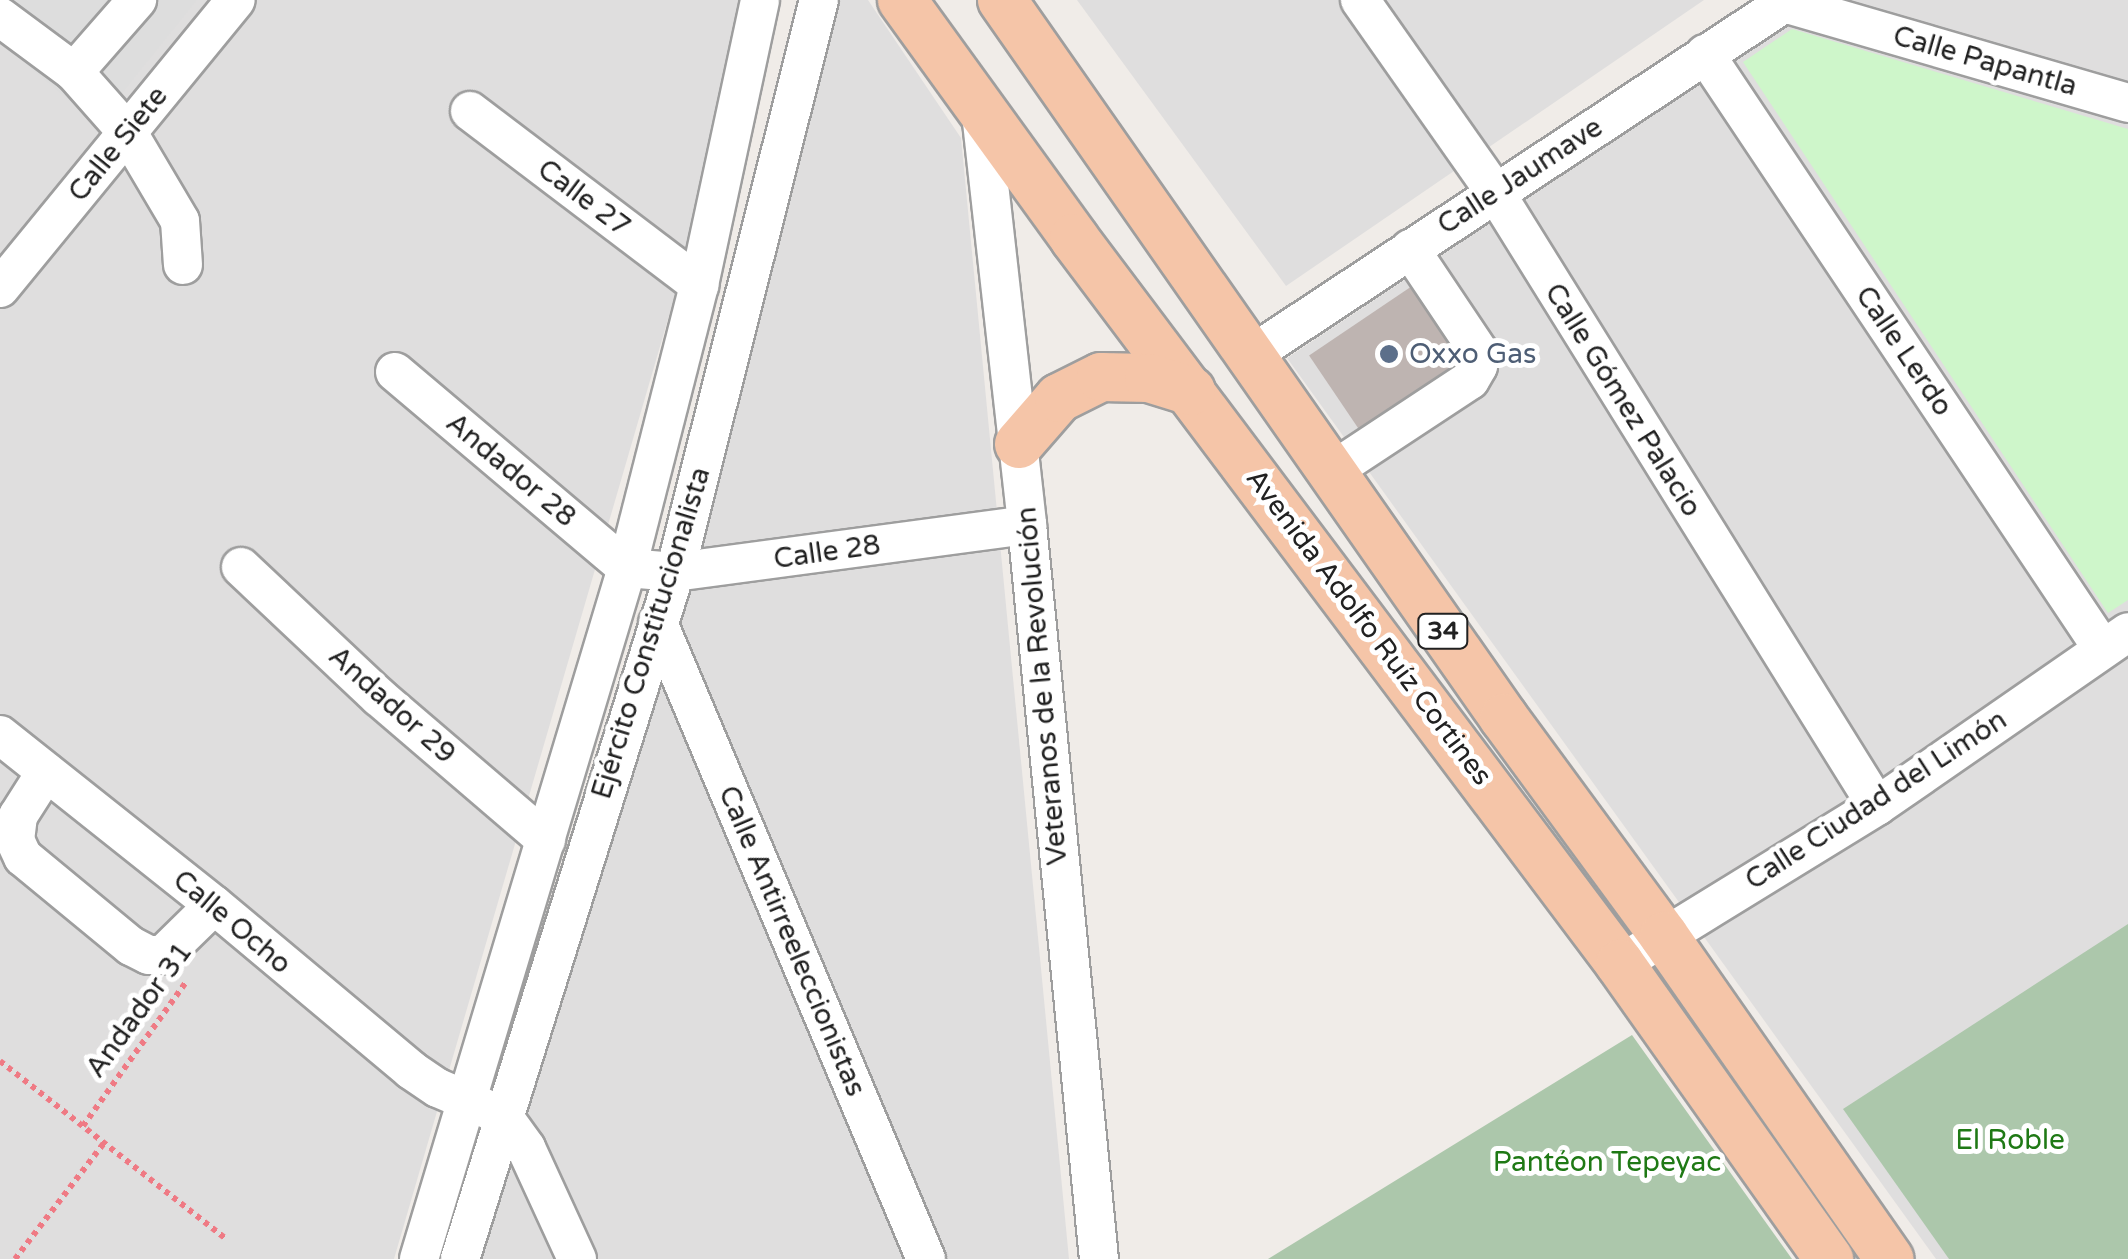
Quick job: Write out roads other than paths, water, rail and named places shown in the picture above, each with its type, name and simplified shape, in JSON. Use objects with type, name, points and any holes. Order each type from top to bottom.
[{"type":"main road","name":"Avenida Adolfo Ruíz Cortines","points":[[902,0],[981,112],[1620,964],[1828,1259]]},
{"type":"main road","name":"Avenida Adolfo Ruíz Cortines","points":[[1002,0],[1504,718],[1664,936],[1889,1259]]},
{"type":"main road","points":[[1019,444],[1059,398],[1101,377],[1148,378],[1191,391]]},
{"type":"street","points":[[74,72],[136,0]]},
{"type":"street","name":"Calle Siete","points":[[0,288],[236,0]]},
{"type":"street","name":"Ejército Constitucionalista","points":[[419,1259],[485,1109],[675,572],[819,0]]},
{"type":"street","name":"Calle Gómez Palacio","points":[[1360,0],[1495,192],[1877,806]]},
{"type":"street","name":"Calle Jaumave","points":[[1252,354],[1787,2]]},
{"type":"street","name":"Calle Papantla","points":[[1787,2],[2128,103]]},
{"type":"street","points":[[755,3],[804,62]]},
{"type":"street","name":"Ejército Constitucionalista","points":[[460,1259],[485,1109],[546,840],[627,568],[699,285],[755,3]]},
{"type":"street","points":[[17,14],[128,133],[180,221],[184,264]]},
{"type":"street","name":"Calle Lerdo","points":[[1705,54],[2115,640]]},
{"type":"street","name":"Calle 27","points":[[470,112],[699,285]]},
{"type":"street","name":"Veteranos de la Revolución","points":[[981,112],[1028,526],[1099,1259]]},
{"type":"street","points":[[1332,471],[1470,380],[1478,366],[1479,352],[1410,249]]},
{"type":"street","name":"Andador 28","points":[[395,372],[627,568]]},
{"type":"street","name":"Calle 28","points":[[627,568],[675,572],[1028,526]]},
{"type":"street","name":"Andador 29","points":[[241,567],[379,696],[546,840]]},
{"type":"street","name":"Calle Antirreeleccionistas","points":[[658,623],[926,1259]]},
{"type":"street","name":"Calle Ciudad del Limón","points":[[1620,964],[1877,806],[2115,640]]},
{"type":"street","name":"Calle Ocho","points":[[0,735],[222,912],[411,1070],[485,1109]]},
{"type":"street","points":[[46,772],[18,816],[15,840],[23,857],[46,879],[131,946],[149,955],[164,956],[222,912]]},
{"type":"street","points":[[485,1109],[526,1148],[577,1259]]},
{"type":"place","name":"Oxxo Gas","points":[[1389,354]]},
{"type":"park label","name":"El Roble","points":[[2010,1140]]},
{"type":"park label","name":"Pantéon Tepeyac","points":[[1607,1162]]}]
